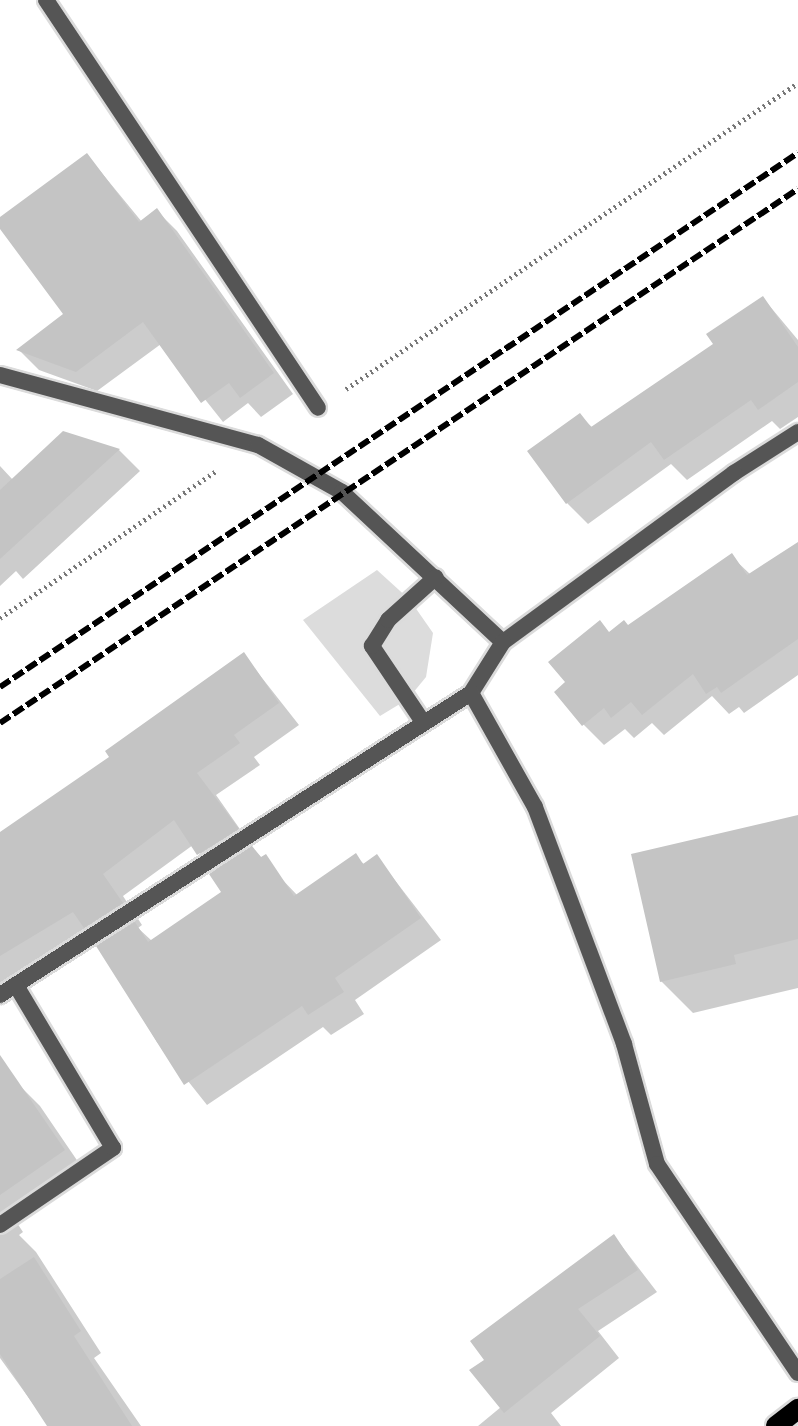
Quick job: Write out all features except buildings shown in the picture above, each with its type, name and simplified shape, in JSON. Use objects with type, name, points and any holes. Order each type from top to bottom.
[{"type":"main road","points":[[776,1426],[798,1409]]},
{"type":"street","points":[[46,0],[318,408]]},
{"type":"street","points":[[0,375],[252,444],[342,492],[503,642]]},
{"type":"street","points":[[0,995],[471,693],[503,642],[798,432]]},
{"type":"street","points":[[423,722],[372,646],[388,620],[436,577]]},
{"type":"street","points":[[471,693],[535,807],[624,1044],[657,1164],[798,1373]]},
{"type":"street","points":[[0,1225],[113,1148],[16,985]]},
{"type":"path","points":[[318,408],[798,83]]},
{"type":"path","points":[[0,618],[252,444]]},
{"type":"shaded area","points":[[377,570],[410,600],[433,633],[426,677],[408,699],[380,716],[303,620]]},
{"type":"railway","points":[[0,687],[798,153]]},
{"type":"railway","points":[[0,723],[798,189]]}]
